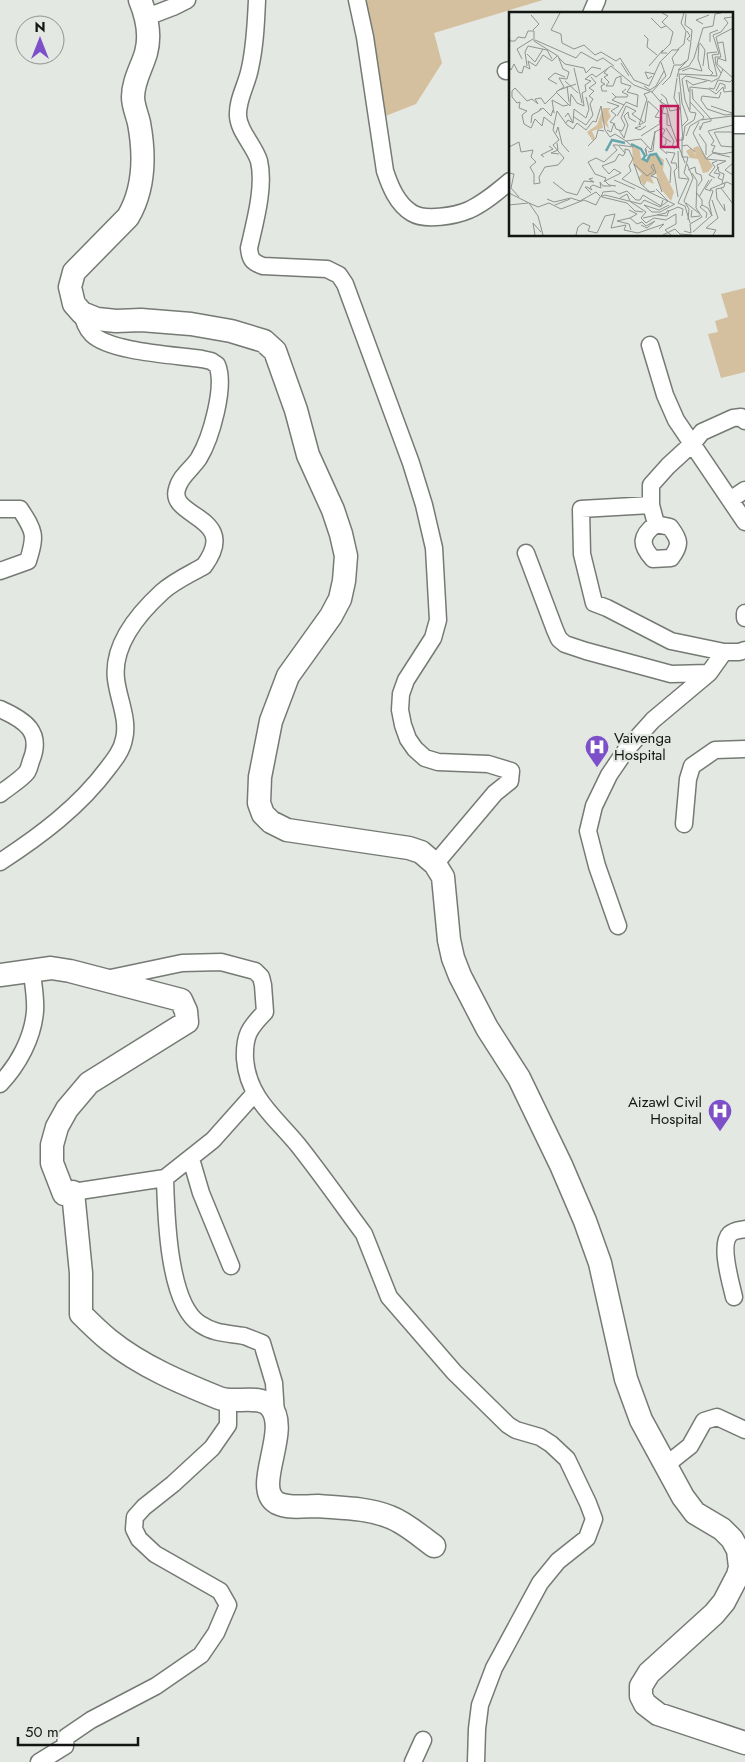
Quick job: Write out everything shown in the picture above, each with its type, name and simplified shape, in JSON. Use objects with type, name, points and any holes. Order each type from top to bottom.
[{"type":"street","points":[[0,862],[63,817],[94,787],[119,754],[125,738],[124,720],[115,667],[118,651],[132,627],[163,591],[204,566],[214,544],[213,532],[208,525],[181,506],[177,502],[176,495],[180,480],[197,460],[206,441],[217,401],[220,378],[217,365],[202,359],[124,348],[100,340],[86,326],[82,313],[74,304],[70,287],[74,272],[128,216],[140,189],[143,162],[133,96],[146,52],[148,36],[144,9],[174,7],[187,0]]},
{"type":"street","points":[[257,0],[255,37],[250,68],[247,82],[241,94],[238,117],[259,161],[261,178],[249,248],[250,257],[254,263],[262,266],[327,269],[339,275],[346,284],[411,463],[424,505],[434,548],[438,620],[433,638],[406,680],[401,694],[400,710],[403,725],[408,739],[415,749],[426,758],[438,762],[488,764],[511,771],[510,781],[495,793],[435,864]]},
{"type":"street","points":[[357,0],[365,37],[385,171],[389,184],[404,206],[413,214],[438,218],[468,211],[509,182]]},
{"type":"street","points":[[592,12],[597,0]]},
{"type":"street","points":[[732,125],[745,125]]},
{"type":"street","points":[[82,313],[97,319],[116,322],[141,320],[191,324],[231,331],[264,341],[275,351],[296,410],[308,455],[333,510],[346,556],[340,599],[331,616],[288,676],[278,699],[271,721],[260,777],[259,802],[263,814],[271,822],[287,830],[409,848],[421,852],[435,864],[443,877],[449,940],[453,958],[460,976],[488,1028],[519,1078],[561,1165],[585,1221],[600,1263],[626,1379],[641,1420],[683,1497],[695,1513],[722,1529],[732,1539],[738,1550],[740,1567],[738,1575],[724,1602],[714,1614],[649,1673],[641,1686],[641,1696],[645,1704],[658,1714],[745,1743]]},
{"type":"street","points":[[650,345],[665,395],[676,420],[745,522]]},
{"type":"street","points":[[656,524],[651,505],[651,485],[702,432],[733,418],[742,417],[745,421]]},
{"type":"street","points":[[730,500],[745,490]]},
{"type":"street","points":[[651,505],[581,509],[582,554],[594,604],[607,608],[671,641],[724,652],[745,650]]},
{"type":"street","points":[[0,509],[20,509],[32,527],[34,541],[28,561],[0,571]]},
{"type":"street","points":[[526,553],[555,630],[559,639],[565,644],[671,674],[709,673]]},
{"type":"street","points":[[618,926],[597,866],[588,831],[594,806],[626,750],[653,720],[709,673],[724,652]]},
{"type":"street","points":[[0,710],[23,721],[30,728],[35,738],[36,749],[27,772],[3,788]]},
{"type":"street","points":[[684,824],[688,779],[692,766],[715,750],[745,749]]},
{"type":"street","points":[[104,980],[182,963],[220,962],[255,971],[261,977],[264,985],[265,1012],[252,1025],[245,1041],[248,1079],[254,1094],[297,1144],[364,1234],[384,1288],[394,1304],[454,1372],[508,1425],[516,1430],[540,1437],[551,1444],[567,1459],[588,1503],[594,1519],[587,1538],[558,1561],[540,1582],[494,1668],[480,1705],[476,1762]]},
{"type":"street","points":[[0,975],[51,968],[181,1000],[186,1011],[187,1022],[89,1084],[67,1109],[57,1127],[52,1145],[52,1163],[64,1194],[165,1178],[214,1140],[254,1094]]},
{"type":"street","points":[[0,1084],[12,1072],[30,1038],[35,1011],[32,972]]},
{"type":"street","points":[[191,1159],[201,1193],[231,1266]]},
{"type":"street","points":[[165,1178],[167,1227],[175,1278],[184,1307],[198,1324],[219,1334],[245,1337],[262,1343],[274,1383],[277,1432],[268,1478],[269,1492],[276,1502],[289,1506],[357,1509],[390,1517],[434,1546]]},
{"type":"street","points":[[73,1192],[82,1273],[81,1314],[110,1340],[143,1362],[184,1384],[228,1402],[250,1399],[269,1404],[276,1415]]},
{"type":"street","points":[[734,1297],[725,1253],[726,1242],[729,1234],[736,1230],[745,1229]]},
{"type":"street","points":[[39,1762],[65,1746],[66,1737],[85,1724],[156,1686],[201,1655],[216,1633],[228,1605],[220,1591],[155,1554],[138,1539],[134,1529],[135,1516],[174,1484],[212,1448],[228,1425],[228,1402]]},
{"type":"street","points":[[666,1465],[690,1446],[704,1421],[717,1417],[745,1430]]},
{"type":"street","points":[[413,1762],[423,1740]]},
{"type":"shaded area","points":[[363,0],[543,0],[434,33],[442,63],[416,104],[383,117],[376,51]]},
{"type":"shaded area","points":[[745,288],[745,372],[721,378],[708,334],[718,332],[715,321],[728,317],[721,294]]},
{"type":"place","name":"Vaivenga Hospital","points":[[597,768]]},
{"type":"place","name":"Aizawl Civil Hospital","points":[[720,1132]]}]
